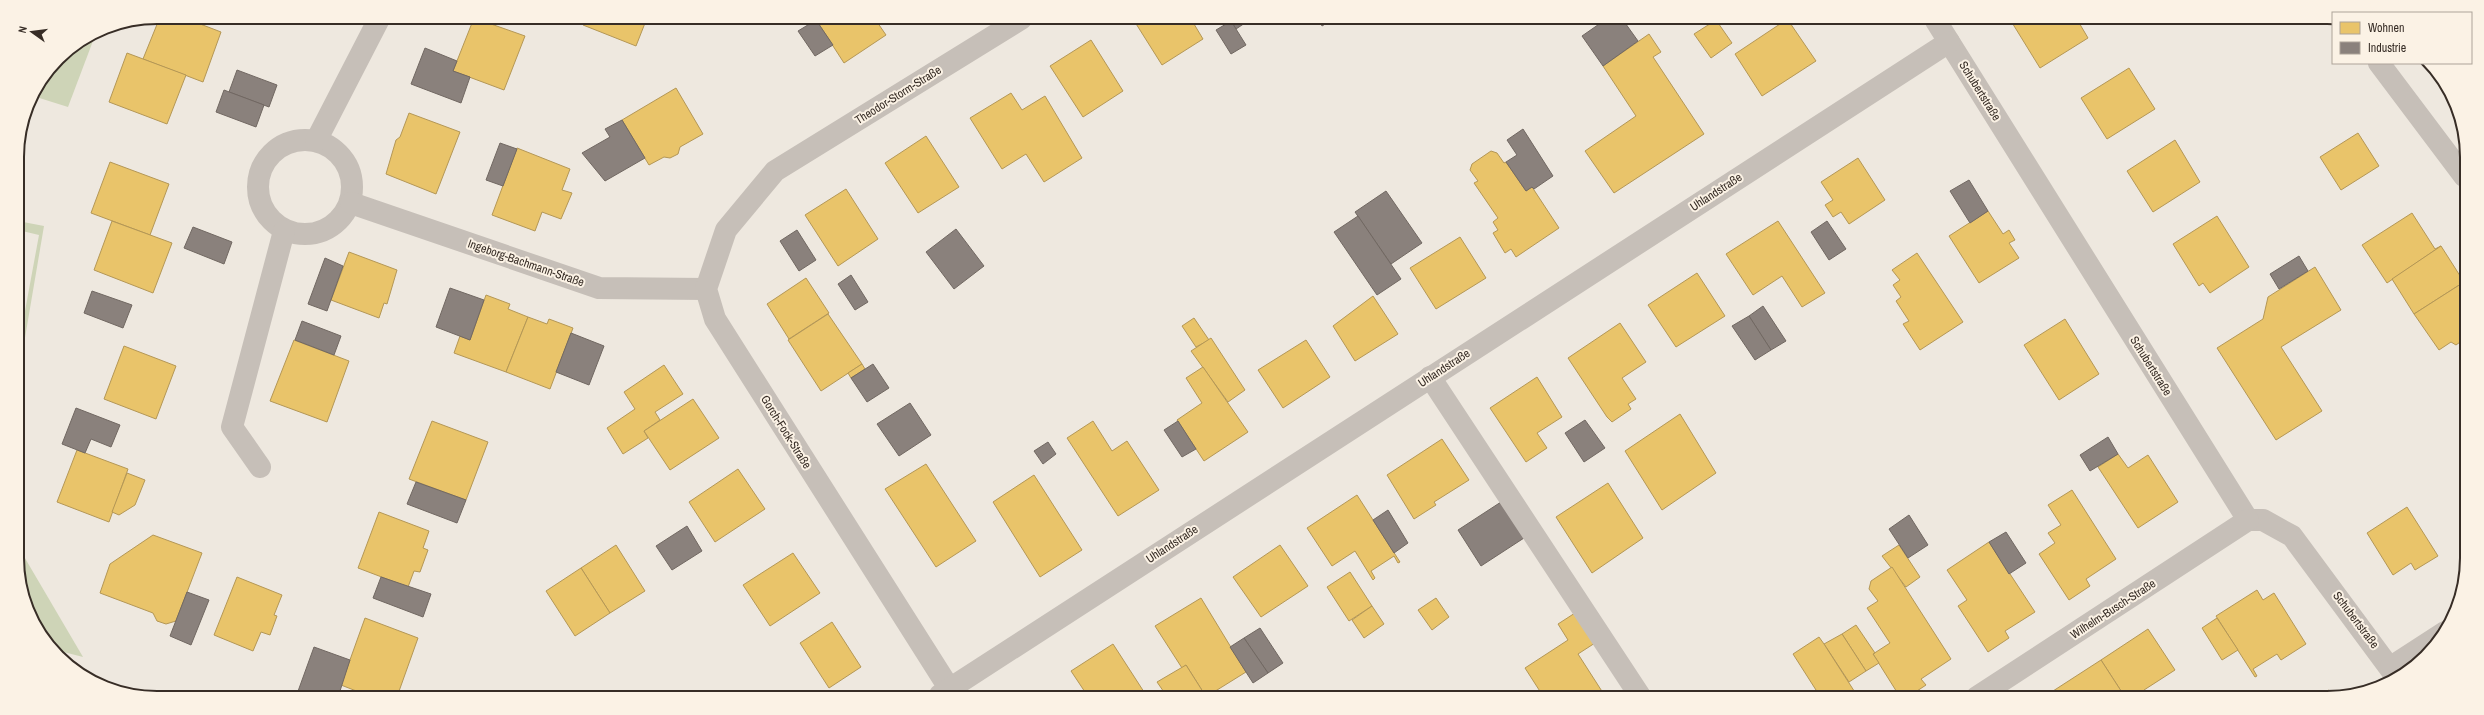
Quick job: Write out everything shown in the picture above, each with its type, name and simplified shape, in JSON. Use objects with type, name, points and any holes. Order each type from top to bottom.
[{"type":"street","points":[[316,141],[377,24]]},
{"type":"street","name":"Theodor-Storm-Straße","points":[[706,288],[726,230],[775,171],[1013,24]]},
{"type":"street","name":"Schubertstraße","points":[[1938,24],[2248,520],[2263,520],[2292,536],[2394,672]]},
{"type":"street","name":"Uhlandstraße","points":[[944,691],[1949,42]]},
{"type":"street","points":[[2380,64],[2460,171]]},
{"type":"street","points":[[293,141],[316,141],[339,154],[352,176],[350,203],[335,225],[310,235],[284,231],[267,216],[258,195],[259,172],[272,152],[293,141]]},
{"type":"street","name":"Ingeborg-Bachmann-Straße","points":[[350,203],[599,288],[706,288]]},
{"type":"street","points":[[260,467],[232,427],[284,231]]},
{"type":"street","name":"Gorch-Fock-Straße","points":[[706,288],[715,319],[944,691]]},
{"type":"street","points":[[1430,377],[1637,691]]},
{"type":"street","name":"Wilhelm-Busch-Straße","points":[[1986,691],[2248,520]]},
{"type":"street","points":[[2394,672],[2426,647]]},
{"type":"green space","points":[[93,41],[68,107],[38,98],[57,69],[69,57]]},
{"type":"green space","points":[[24,222],[44,226],[24,344],[24,316],[39,235],[24,231]]},
{"type":"green space","points":[[24,557],[83,657],[63,652],[46,632],[31,600],[24,566]]},
{"type":"building: Wohnen","points":[[157,24],[200,24],[221,32],[203,82],[143,59]]},
{"type":"building: Wohnen","points":[[472,24],[491,24],[525,36],[504,90],[453,71]]},
{"type":"building: Wohnen","points":[[583,24],[645,24],[636,46]]},
{"type":"building: Wohnen","points":[[819,24],[878,24],[886,35],[844,63]]},
{"type":"building: Wohnen","points":[[1136,24],[1194,24],[1203,39],[1162,65]]},
{"type":"building: Wohnen","points":[[1710,24],[1719,24],[1732,43],[1711,58],[1694,34]]},
{"type":"building: Wohnen","points":[[1780,24],[1791,24],[1816,61],[1762,96],[1735,54]]},
{"type":"building: Wohnen","points":[[2013,24],[2080,24],[2088,38],[2040,68]]},
{"type":"building: Wohnen","points":[[1649,34],[1661,52],[1653,57],[1704,134],[1614,193],[1585,151],[1636,116],[1603,66]]},
{"type":"building: Wohnen","points":[[1091,40],[1123,91],[1083,117],[1050,66]]},
{"type":"building: Wohnen","points":[[127,53],[186,75],[167,124],[109,102]]},
{"type":"building: Wohnen","points":[[2129,68],[2155,109],[2107,139],[2081,98]]},
{"type":"building: Wohnen","points":[[676,88],[703,134],[680,147],[678,154],[670,158],[664,157],[649,165],[622,120]]},
{"type":"building: Wohnen","points":[[1011,93],[1022,110],[1045,96],[1082,158],[1044,182],[1026,154],[1002,169],[970,118]]},
{"type":"building: Wohnen","points":[[409,113],[460,132],[436,194],[386,174],[396,140],[400,137]]},
{"type":"building: Wohnen","points":[[2358,133],[2379,166],[2341,190],[2320,157]]},
{"type":"building: Wohnen","points":[[926,136],[959,187],[918,213],[885,163]]},
{"type":"building: Wohnen","points":[[2175,140],[2200,182],[2153,212],[2127,171]]},
{"type":"building: Wohnen","points":[[517,148],[570,169],[562,190],[572,193],[561,219],[542,212],[535,231],[492,215]]},
{"type":"building: Wohnen","points":[[1491,151],[1497,153],[1504,163],[1506,162],[1526,191],[1532,187],[1559,228],[1516,257],[1511,249],[1505,253],[1493,233],[1498,230],[1493,222],[1498,218],[1474,183],[1478,181],[1470,170],[1472,164]]},
{"type":"building: Wohnen","points":[[1858,158],[1885,200],[1849,224],[1841,212],[1833,217],[1825,205],[1833,200],[1821,182]]},
{"type":"building: Wohnen","points":[[110,162],[169,184],[150,235],[91,213]]},
{"type":"building: Wohnen","points":[[846,189],[878,239],[838,266],[805,215]]},
{"type":"building: Wohnen","points":[[1988,211],[2003,234],[2009,230],[2015,240],[2009,243],[2019,258],[1979,283],[1949,236]]},
{"type":"building: Wohnen","points":[[2412,213],[2435,249],[2441,246],[2387,283],[2362,245]]},
{"type":"building: Wohnen","points":[[2217,216],[2249,267],[2210,293],[2203,283],[2199,286],[2173,244]]},
{"type":"building: Wohnen","points":[[112,221],[172,243],[153,293],[94,270]]},
{"type":"building: Wohnen","points":[[1778,221],[1825,293],[1802,307],[1782,276],[1753,295],[1726,254]]},
{"type":"building: Wohnen","points":[[1460,237],[1486,278],[1436,309],[1410,268]]},
{"type":"building: Wohnen","points":[[2441,246],[2460,276],[2460,285],[2414,314],[2392,279]]},
{"type":"building: Wohnen","points":[[349,252],[397,270],[387,304],[384,303],[379,318],[331,300]]},
{"type":"building: Wohnen","points":[[1917,253],[1963,322],[1920,350],[1903,324],[1909,321],[1896,301],[1901,297],[1893,285],[1900,280],[1892,270]]},
{"type":"building: Wohnen","points":[[2315,267],[2341,310],[2281,347],[2322,411],[2276,440],[2217,348],[2263,319],[2268,297]]},
{"type":"building: Wohnen","points":[[1697,273],[1725,316],[1676,347],[1648,305]]},
{"type":"building: Wohnen","points":[[806,278],[829,313],[789,339],[767,304]]},
{"type":"building: Wohnen","points":[[2460,285],[2460,342],[2456,345],[2451,342],[2439,350],[2414,314]]},
{"type":"building: Wohnen","points":[[486,295],[510,304],[508,309],[528,317],[506,372],[454,353],[460,336],[470,340]]},
{"type":"building: Wohnen","points":[[1373,296],[1398,334],[1355,361],[1333,326]]},
{"type":"building: Wohnen","points":[[828,314],[862,364],[821,391],[788,340]]},
{"type":"building: Wohnen","points":[[528,317],[547,324],[549,319],[573,328],[550,389],[506,372]]},
{"type":"building: Wohnen","points":[[1194,318],[1209,340],[1196,347],[1182,326]]},
{"type":"building: Wohnen","points":[[2065,319],[2099,374],[2059,400],[2024,345]]},
{"type":"building: Wohnen","points":[[1620,323],[1646,362],[1622,378],[1636,399],[1628,404],[1631,409],[1612,422],[1607,417],[1568,358]]},
{"type":"building: Wohnen","points":[[1211,338],[1245,390],[1228,402],[1191,351]]},
{"type":"building: Wohnen","points":[[294,340],[349,361],[327,422],[270,401]]},
{"type":"building: Wohnen","points":[[1306,340],[1330,377],[1283,408],[1258,370]]},
{"type":"building: Wohnen","points":[[124,346],[176,366],[156,419],[104,399]]},
{"type":"building: Wohnen","points":[[862,364],[865,369],[851,378],[848,373]]},
{"type":"building: Wohnen","points":[[664,365],[683,394],[655,412],[660,420],[644,431],[648,438],[623,454],[607,428],[635,409],[624,392]]},
{"type":"building: Wohnen","points":[[1203,367],[1248,432],[1204,461],[1177,420],[1202,403],[1186,378]]},
{"type":"building: Wohnen","points":[[1537,377],[1562,417],[1537,433],[1547,448],[1526,462],[1490,408]]},
{"type":"building: Wohnen","points":[[693,399],[719,438],[670,470],[644,431]]},
{"type":"building: Wohnen","points":[[1680,414],[1716,473],[1662,510],[1625,451]]},
{"type":"building: Wohnen","points":[[432,421],[488,442],[466,500],[409,479]]},
{"type":"building: Wohnen","points":[[1093,421],[1112,451],[1127,441],[1159,490],[1118,516],[1067,438]]},
{"type":"building: Wohnen","points":[[1442,439],[1469,480],[1434,502],[1436,505],[1414,519],[1387,475]]},
{"type":"building: Wohnen","points":[[77,450],[128,469],[109,522],[57,502]]},
{"type":"building: Wohnen","points":[[2118,454],[2128,468],[2148,455],[2178,502],[2138,528],[2098,467]]},
{"type":"building: Wohnen","points":[[926,464],[976,541],[936,567],[885,489]]},
{"type":"building: Wohnen","points":[[738,469],[765,509],[715,542],[689,502]]},
{"type":"building: Wohnen","points":[[127,473],[145,480],[135,505],[119,515],[112,512]]},
{"type":"building: Wohnen","points":[[1034,475],[1082,550],[1040,577],[993,502]]},
{"type":"building: Wohnen","points":[[1608,483],[1643,538],[1592,573],[1556,517]]},
{"type":"building: Wohnen","points":[[2072,490],[2116,559],[2086,579],[2090,586],[2069,600],[2039,554],[2055,543],[2048,533],[2061,525],[2048,505]]},
{"type":"building: Wohnen","points":[[1357,495],[1400,562],[1398,563],[1394,556],[1371,571],[1375,578],[1373,580],[1355,551],[1332,566],[1307,528]]},
{"type":"building: Wohnen","points":[[2407,507],[2438,556],[2415,570],[2411,563],[2393,575],[2367,533]]},
{"type":"building: Wohnen","points":[[379,512],[429,531],[423,548],[428,550],[420,572],[414,571],[408,587],[358,568]]},
{"type":"building: Wohnen","points":[[153,535],[202,553],[176,621],[166,624],[157,621],[153,613],[100,593],[110,564]]},
{"type":"building: Wohnen","points":[[1989,542],[2035,612],[2005,631],[2009,638],[1988,652],[1958,606],[1967,600],[1947,570]]},
{"type":"building: Wohnen","points":[[616,545],[645,591],[610,613],[581,568]]},
{"type":"building: Wohnen","points":[[1280,545],[1308,586],[1261,617],[1233,577]]},
{"type":"building: Wohnen","points":[[1899,545],[1920,577],[1906,587],[1882,556]]},
{"type":"building: Wohnen","points":[[793,553],[820,593],[770,626],[743,585]]},
{"type":"building: Wohnen","points":[[1892,567],[1951,659],[1921,679],[1926,685],[1917,691],[1896,691],[1873,654],[1890,643],[1867,608],[1878,601],[1869,589],[1871,581]]},
{"type":"building: Wohnen","points":[[581,568],[610,613],[575,636],[546,591]]},
{"type":"building: Wohnen","points":[[1350,572],[1372,606],[1349,621],[1327,587]]},
{"type":"building: Wohnen","points":[[237,577],[282,595],[274,615],[277,616],[270,635],[261,632],[253,651],[214,635]]},
{"type":"building: Wohnen","points":[[2257,590],[2263,600],[2274,593],[2306,644],[2281,660],[2277,654],[2253,669],[2257,676],[2255,677],[2216,616]]},
{"type":"building: Wohnen","points":[[1201,598],[1246,672],[1215,691],[1202,691],[1186,665],[1182,668],[1155,626]]},
{"type":"building: Wohnen","points":[[1436,598],[1449,617],[1432,630],[1418,610]]},
{"type":"building: Wohnen","points":[[1372,606],[1384,624],[1364,638],[1352,620]]},
{"type":"building: Wohnen","points":[[1575,613],[1595,643],[1578,654],[1602,691],[1540,691],[1525,668],[1568,640],[1558,624]]},
{"type":"building: Wohnen","points":[[365,618],[418,638],[399,691],[356,691],[341,685]]},
{"type":"building: Wohnen","points":[[2217,618],[2238,650],[2222,660],[2202,628]]},
{"type":"building: Wohnen","points":[[832,622],[861,667],[829,688],[800,643]]},
{"type":"building: Wohnen","points":[[1856,625],[1875,653],[1873,654],[1879,663],[1866,671],[1842,634]]},
{"type":"building: Wohnen","points":[[2148,629],[2175,670],[2144,690],[2145,691],[2121,691],[2101,660]]},
{"type":"building: Wohnen","points":[[1842,634],[1866,671],[1849,682],[1824,644]]},
{"type":"building: Wohnen","points":[[1819,637],[1854,691],[1815,691],[1816,690],[1793,654]]},
{"type":"building: Wohnen","points":[[1113,644],[1143,691],[1084,691],[1071,671]]},
{"type":"building: Wohnen","points":[[2101,660],[2121,691],[2053,691]]},
{"type":"building: Wohnen","points":[[1186,665],[1202,691],[1163,691],[1157,682]]},
{"type":"building: Industrie","points":[[809,24],[819,24],[833,45],[815,56],[798,31]]},
{"type":"building: Industrie","points":[[1226,24],[1233,24],[1246,45],[1231,54],[1216,30]]},
{"type":"building: Industrie","points":[[1233,24],[1244,24],[1236,29]]},
{"type":"building: Industrie","points":[[1599,24],[1626,24],[1638,41],[1603,66],[1582,36]]},
{"type":"building: Industrie","points":[[425,48],[457,61],[453,71],[470,77],[461,103],[411,84]]},
{"type":"building: Industrie","points":[[237,70],[277,85],[269,107],[229,92]]},
{"type":"building: Industrie","points":[[224,90],[264,105],[256,127],[216,112]]},
{"type":"building: Industrie","points":[[622,120],[645,158],[605,181],[582,153],[610,137],[605,129]]},
{"type":"building: Industrie","points":[[1523,129],[1553,176],[1534,189],[1532,187],[1526,191],[1506,162],[1517,155],[1507,140]]},
{"type":"building: Industrie","points":[[500,143],[517,149],[503,186],[486,180]]},
{"type":"building: Industrie","points":[[1969,180],[1988,211],[1970,223],[1950,191]]},
{"type":"building: Industrie","points":[[1386,191],[1422,243],[1391,264],[1355,212]]},
{"type":"building: Industrie","points":[[1358,216],[1401,279],[1377,295],[1334,232]]},
{"type":"building: Industrie","points":[[1827,221],[1846,249],[1829,260],[1811,232]]},
{"type":"building: Industrie","points":[[193,227],[232,242],[224,264],[184,248]]},
{"type":"building: Industrie","points":[[956,229],[984,266],[954,289],[926,252]]},
{"type":"building: Industrie","points":[[797,230],[816,260],[799,271],[780,241]]},
{"type":"building: Industrie","points":[[2299,256],[2308,271],[2279,289],[2270,274]]},
{"type":"building: Industrie","points":[[325,258],[343,266],[327,311],[308,304]]},
{"type":"building: Industrie","points":[[851,275],[868,302],[855,310],[838,284]]},
{"type":"building: Industrie","points":[[450,288],[484,300],[470,340],[436,327]]},
{"type":"building: Industrie","points":[[92,291],[132,305],[123,328],[84,313]]},
{"type":"building: Industrie","points":[[1763,306],[1786,341],[1771,350],[1749,316]]},
{"type":"building: Industrie","points":[[1749,316],[1771,350],[1755,360],[1732,326]]},
{"type":"building: Industrie","points":[[302,321],[341,336],[334,355],[295,340]]},
{"type":"building: Industrie","points":[[571,333],[604,346],[589,385],[556,372]]},
{"type":"building: Industrie","points":[[873,364],[889,388],[867,402],[851,378]]},
{"type":"building: Industrie","points":[[910,403],[931,435],[899,456],[877,424]]},
{"type":"building: Industrie","points":[[76,408],[120,425],[111,447],[91,439],[85,453],[62,444]]},
{"type":"building: Industrie","points":[[1585,420],[1605,448],[1584,462],[1565,433]]},
{"type":"building: Industrie","points":[[1178,421],[1196,449],[1182,457],[1164,430]]},
{"type":"building: Industrie","points":[[2108,437],[2118,454],[2090,471],[2080,455]]},
{"type":"building: Industrie","points":[[1048,442],[1056,454],[1043,464],[1034,451]]},
{"type":"building: Industrie","points":[[416,482],[466,500],[457,523],[407,504]]},
{"type":"building: Industrie","points":[[1501,502],[1524,538],[1481,566],[1458,530]]},
{"type":"building: Industrie","points":[[1388,510],[1408,543],[1394,553],[1373,520]]},
{"type":"building: Industrie","points":[[1909,515],[1928,545],[1908,558],[1889,529]]},
{"type":"building: Industrie","points":[[687,526],[702,551],[672,570],[656,546]]},
{"type":"building: Industrie","points":[[2006,532],[2026,563],[2009,574],[1989,542]]},
{"type":"building: Industrie","points":[[381,577],[431,594],[423,617],[373,598]]},
{"type":"building: Industrie","points":[[187,592],[209,600],[191,645],[170,636]]},
{"type":"building: Industrie","points":[[1260,628],[1283,663],[1268,673],[1244,638]]},
{"type":"building: Industrie","points":[[1244,638],[1268,673],[1253,683],[1230,647]]},
{"type":"building: Industrie","points":[[314,647],[350,660],[340,691],[298,691]]}]
